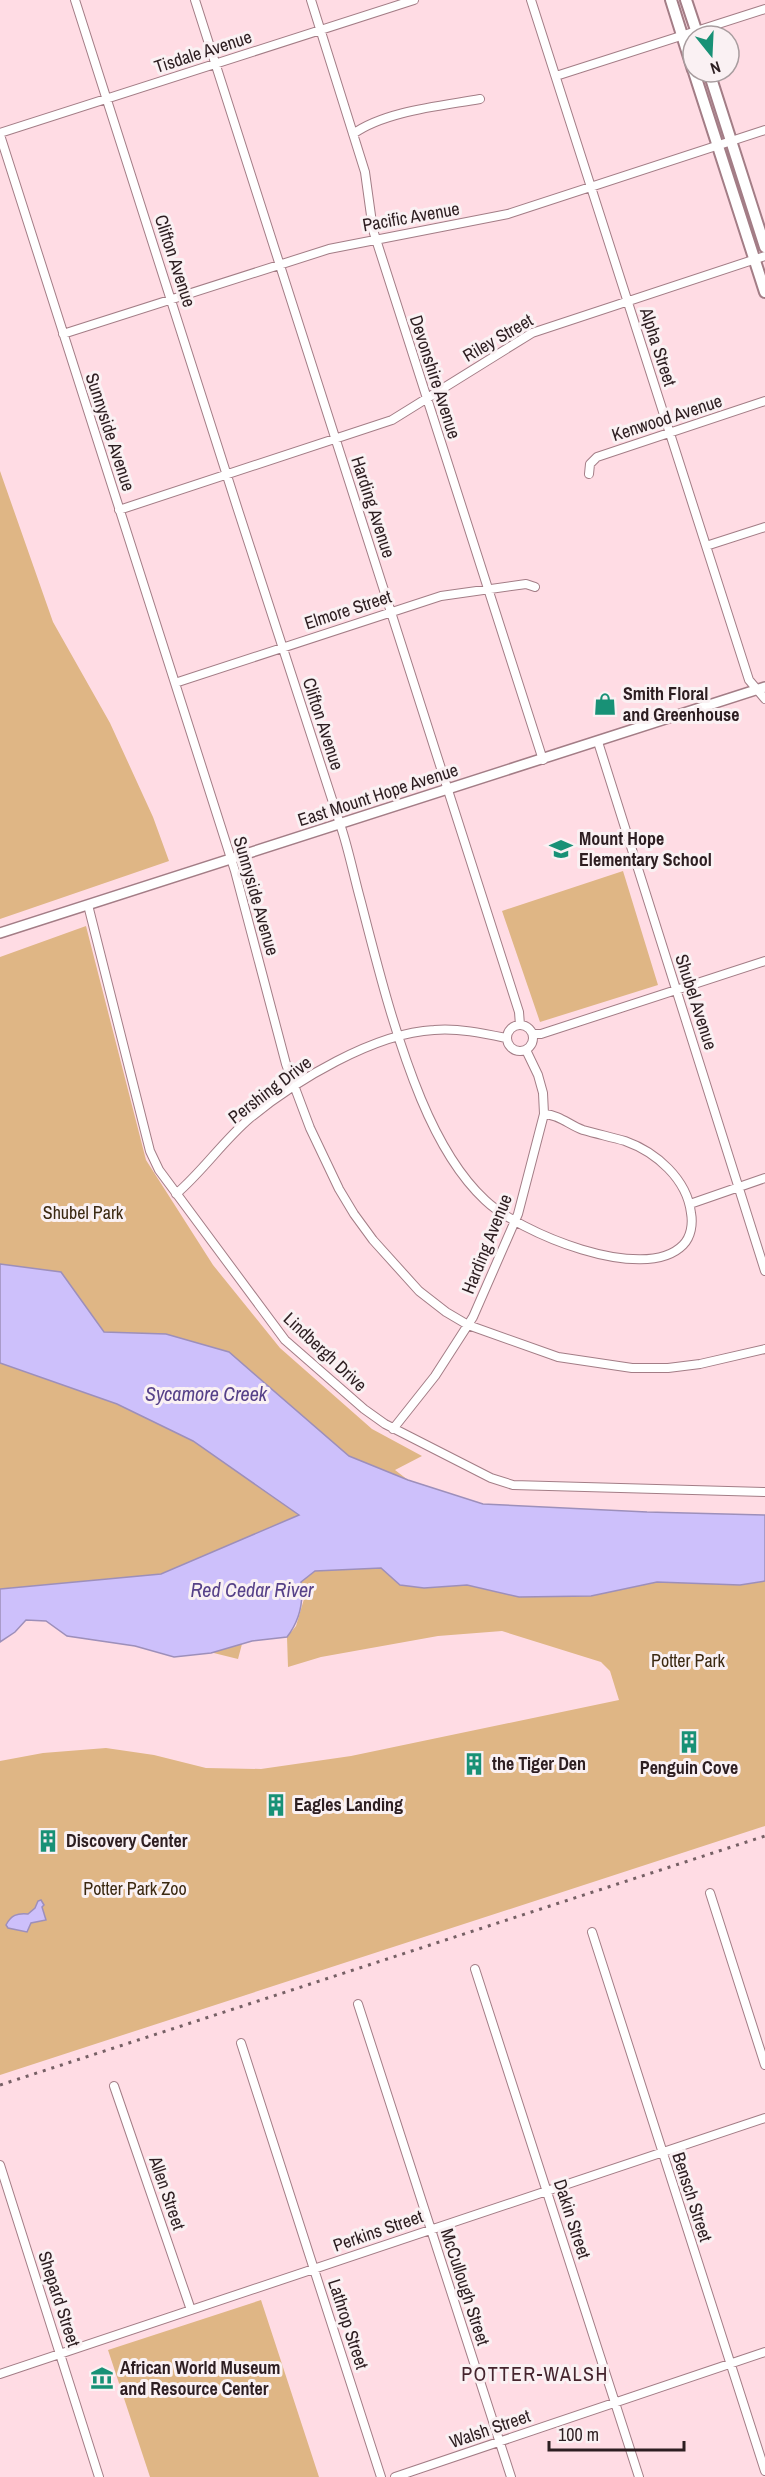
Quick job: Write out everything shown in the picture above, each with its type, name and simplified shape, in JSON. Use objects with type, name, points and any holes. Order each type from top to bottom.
[{"type":"main road","points":[[671,0],[681,33]]},
{"type":"main road","points":[[686,0],[694,24]]},
{"type":"main road","points":[[697,84],[717,145],[760,258],[765,292]]},
{"type":"main road","points":[[713,84],[765,247]]},
{"type":"street","name":"Clifton Avenue","points":[[75,0],[340,824],[400,1037],[421,1099],[446,1150],[465,1179],[485,1201],[515,1223],[589,1253],[615,1258],[657,1257],[669,1254],[686,1243],[692,1221],[690,1204]]},
{"type":"street","name":"Harding Avenue","points":[[195,0],[519,1012],[520,1025]]},
{"type":"street","name":"Devonshire Avenue","points":[[310,0],[369,189],[376,238],[543,760]]},
{"type":"street","name":"Tisdale Avenue","points":[[0,134],[414,0]]},
{"type":"street","name":"Alpha Street","points":[[531,0],[749,680],[761,688],[765,699]]},
{"type":"street","points":[[724,24],[765,9]]},
{"type":"street","points":[[556,76],[681,36]]},
{"type":"street","points":[[353,134],[362,128],[404,114],[480,99]]},
{"type":"street","name":"Pacific Avenue","points":[[63,334],[329,249],[376,238],[491,218],[765,130]]},
{"type":"street","name":"Sunnyside Avenue","points":[[0,134],[231,860],[294,1086],[327,1164],[354,1214],[373,1240],[419,1291],[446,1312],[468,1325],[558,1357],[632,1368],[668,1368],[700,1364],[765,1349]]},
{"type":"street","name":"Riley Street","points":[[118,510],[392,420],[532,333],[760,258]]},
{"type":"street","name":"Kenwood Avenue","points":[[589,474],[590,464],[597,457],[765,401]]},
{"type":"street","points":[[706,546],[765,527]]},
{"type":"street","name":"Elmore Street","points":[[175,683],[441,596],[526,584],[535,587]]},
{"type":"street","name":"East Mount Hope Avenue","points":[[0,933],[761,688]]},
{"type":"street","name":"Shubel Avenue","points":[[598,742],[765,1271]]},
{"type":"street","name":"Lindbergh Drive","points":[[88,905],[150,1151],[159,1170],[285,1340],[364,1409],[393,1429],[491,1478],[513,1485],[765,1492]]},
{"type":"street","points":[[533,1034],[541,1034],[765,961]]},
{"type":"street","points":[[520,1025],[528,1027],[533,1034],[532,1045],[526,1050],[513,1050],[506,1038],[512,1027],[520,1025]]},
{"type":"street","name":"Pershing Drive","points":[[176,1194],[249,1119],[294,1086],[335,1062],[400,1037],[432,1030],[468,1030],[506,1038]]},
{"type":"street","name":"Harding Avenue","points":[[393,1429],[435,1376],[468,1325],[515,1223],[544,1114],[543,1093],[538,1075],[526,1050]]},
{"type":"street","points":[[544,1114],[559,1117],[578,1128],[628,1142],[651,1154],[681,1183],[690,1204],[765,1178]]},
{"type":"street","points":[[710,1893],[765,2065]]},
{"type":"street","name":"Bensch Street","points":[[592,1932],[765,2471]]},
{"type":"street","name":"Dakin Street","points":[[475,1970],[639,2477]]},
{"type":"street","name":"McCullough Street","points":[[358,2004],[511,2477]]},
{"type":"street","name":"Lathrop Street","points":[[241,2043],[381,2477]]},
{"type":"street","name":"Allen Street","points":[[114,2086],[191,2310]]},
{"type":"street","name":"Perkins Street","points":[[0,2374],[765,2118]]},
{"type":"street","name":"Shepard Street","points":[[0,2165],[99,2477]]},
{"type":"street","name":"Walsh Street","points":[[395,2477],[765,2352]]},
{"type":"green space","points":[[0,471],[53,622],[110,723],[153,817],[169,861],[0,919]]},
{"type":"green space","points":[[623,871],[658,985],[540,1022],[502,911]]},
{"type":"green space","name":"Shubel Park","points":[[86,926],[146,1160],[213,1265],[280,1348],[372,1429],[422,1456],[395,1470],[408,1480],[246,1629],[238,1659],[84,1621],[97,1580],[0,1589],[0,957]]},
{"type":"green space","name":"Potter Park Zoo","points":[[381,1568],[400,1585],[424,1588],[467,1585],[519,1597],[591,1596],[657,1582],[740,1585],[765,1581],[765,1826],[0,2075],[0,1761],[43,1753],[106,1748],[154,1755],[206,1768],[261,1769],[351,1756],[619,1700],[610,1671],[601,1662],[502,1631],[438,1636],[321,1657],[288,1667],[287,1637],[296,1626],[304,1599],[301,1582],[315,1571]]},
{"type":"green space","points":[[261,2300],[319,2477],[150,2477],[108,2350]]},
{"type":"water","name":"Red Cedar River","points":[[0,1264],[61,1272],[104,1332],[166,1334],[229,1352],[349,1456],[408,1480],[483,1504],[765,1515],[765,1581],[740,1585],[657,1582],[591,1596],[519,1597],[467,1585],[424,1588],[400,1585],[381,1568],[315,1571],[301,1582],[300,1611],[287,1637],[252,1641],[211,1653],[174,1657],[135,1646],[67,1636],[46,1621],[26,1620],[15,1632],[0,1642],[0,1589],[161,1574],[299,1515],[193,1441],[117,1404],[0,1363]]},
{"type":"water","points":[[41,1900],[46,1920],[31,1923],[27,1932],[8,1928],[6,1925],[12,1917],[18,1914],[28,1914]]},
{"type":"railway","points":[[0,2085],[765,1836]]},
{"type":"place","name":"Smith Floral and Greenhouse","points":[[605,704]]},
{"type":"place","name":"Mount Hope Elementary School","points":[[561,849]]},
{"type":"place","name":"Penguin Cove","points":[[689,1742]]},
{"type":"place","name":"the Tiger Den","points":[[474,1764]]},
{"type":"place","name":"Eagles Landing","points":[[276,1805]]},
{"type":"place","name":"Discovery Center","points":[[48,1841]]},
{"type":"place","name":"African World Museum and Resource Center","points":[[102,2378]]},
{"type":"district","name":"POTTER-WALSH","points":[[535,2374]]},
{"type":"water label","name":"Sycamore Creek","points":[[206,1394]]},
{"type":"park label","name":"Potter Park","points":[[688,1661]]}]
